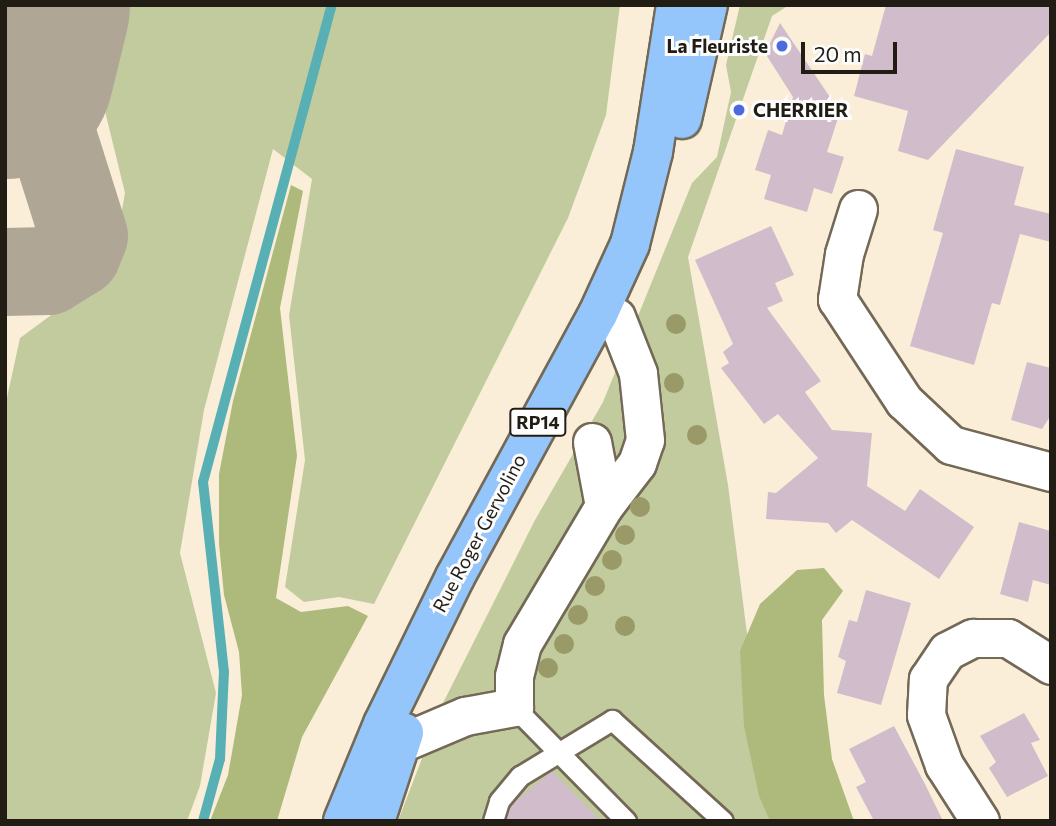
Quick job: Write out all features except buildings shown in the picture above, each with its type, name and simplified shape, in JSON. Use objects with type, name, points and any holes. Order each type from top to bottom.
[{"type":"main road","name":"Rue Roger Gervolino","points":[[343,821],[383,724],[455,577],[598,314],[630,244],[653,152],[676,5]]},
{"type":"main road","name":"Rue Roger Gervolino","points":[[375,821],[399,744],[616,317],[661,210],[708,5]]},
{"type":"street","points":[[858,209],[844,254],[837,299],[904,401],[951,445],[1051,472]]},
{"type":"street","points":[[399,744],[465,716],[514,707],[514,676],[523,644],[604,506],[637,463],[645,440],[638,373],[616,317]]},
{"type":"street","points":[[592,442],[604,506]]},
{"type":"street","points":[[980,821],[944,765],[926,715],[928,678],[947,651],[973,638],[1008,638],[1051,665]]},
{"type":"lane","points":[[514,707],[626,821]]},
{"type":"lane","points":[[493,821],[499,801],[520,776],[557,749],[612,720],[723,821]]},
{"type":"green space","points":[[104,5],[620,5],[606,115],[568,218],[374,604],[339,597],[304,602],[285,587],[305,460],[289,315],[312,179],[273,149],[204,410],[180,553],[216,693],[200,786],[187,821],[5,821],[5,407],[20,338],[111,271],[125,193],[92,58]]},
{"type":"green space","points":[[740,5],[789,5],[772,16],[688,257],[728,485],[771,821],[398,821],[444,701],[535,520],[603,402],[692,183],[717,157],[731,92],[726,65]]},
{"type":"green space","points":[[291,185],[303,191],[280,308],[297,456],[276,598],[301,612],[348,606],[368,616],[302,737],[277,821],[210,821],[228,775],[242,695],[239,652],[224,595],[219,544],[219,474],[233,401]]},
{"type":"green space","points":[[824,568],[843,591],[822,620],[824,695],[832,759],[854,821],[770,821],[759,796],[744,726],[740,651],[760,604],[797,570]]},
{"type":"waterway","points":[[203,821],[220,759],[224,672],[203,482],[332,5]]},
{"type":"taxiway","points":[[5,272],[48,271],[77,253],[84,236],[17,24]]},
{"type":"runway","points":[[5,70],[21,5]]},
{"type":"place","name":"La Fleuriste","points":[[782,46]]},
{"type":"place","name":"CHERRIER","points":[[739,110]]}]
